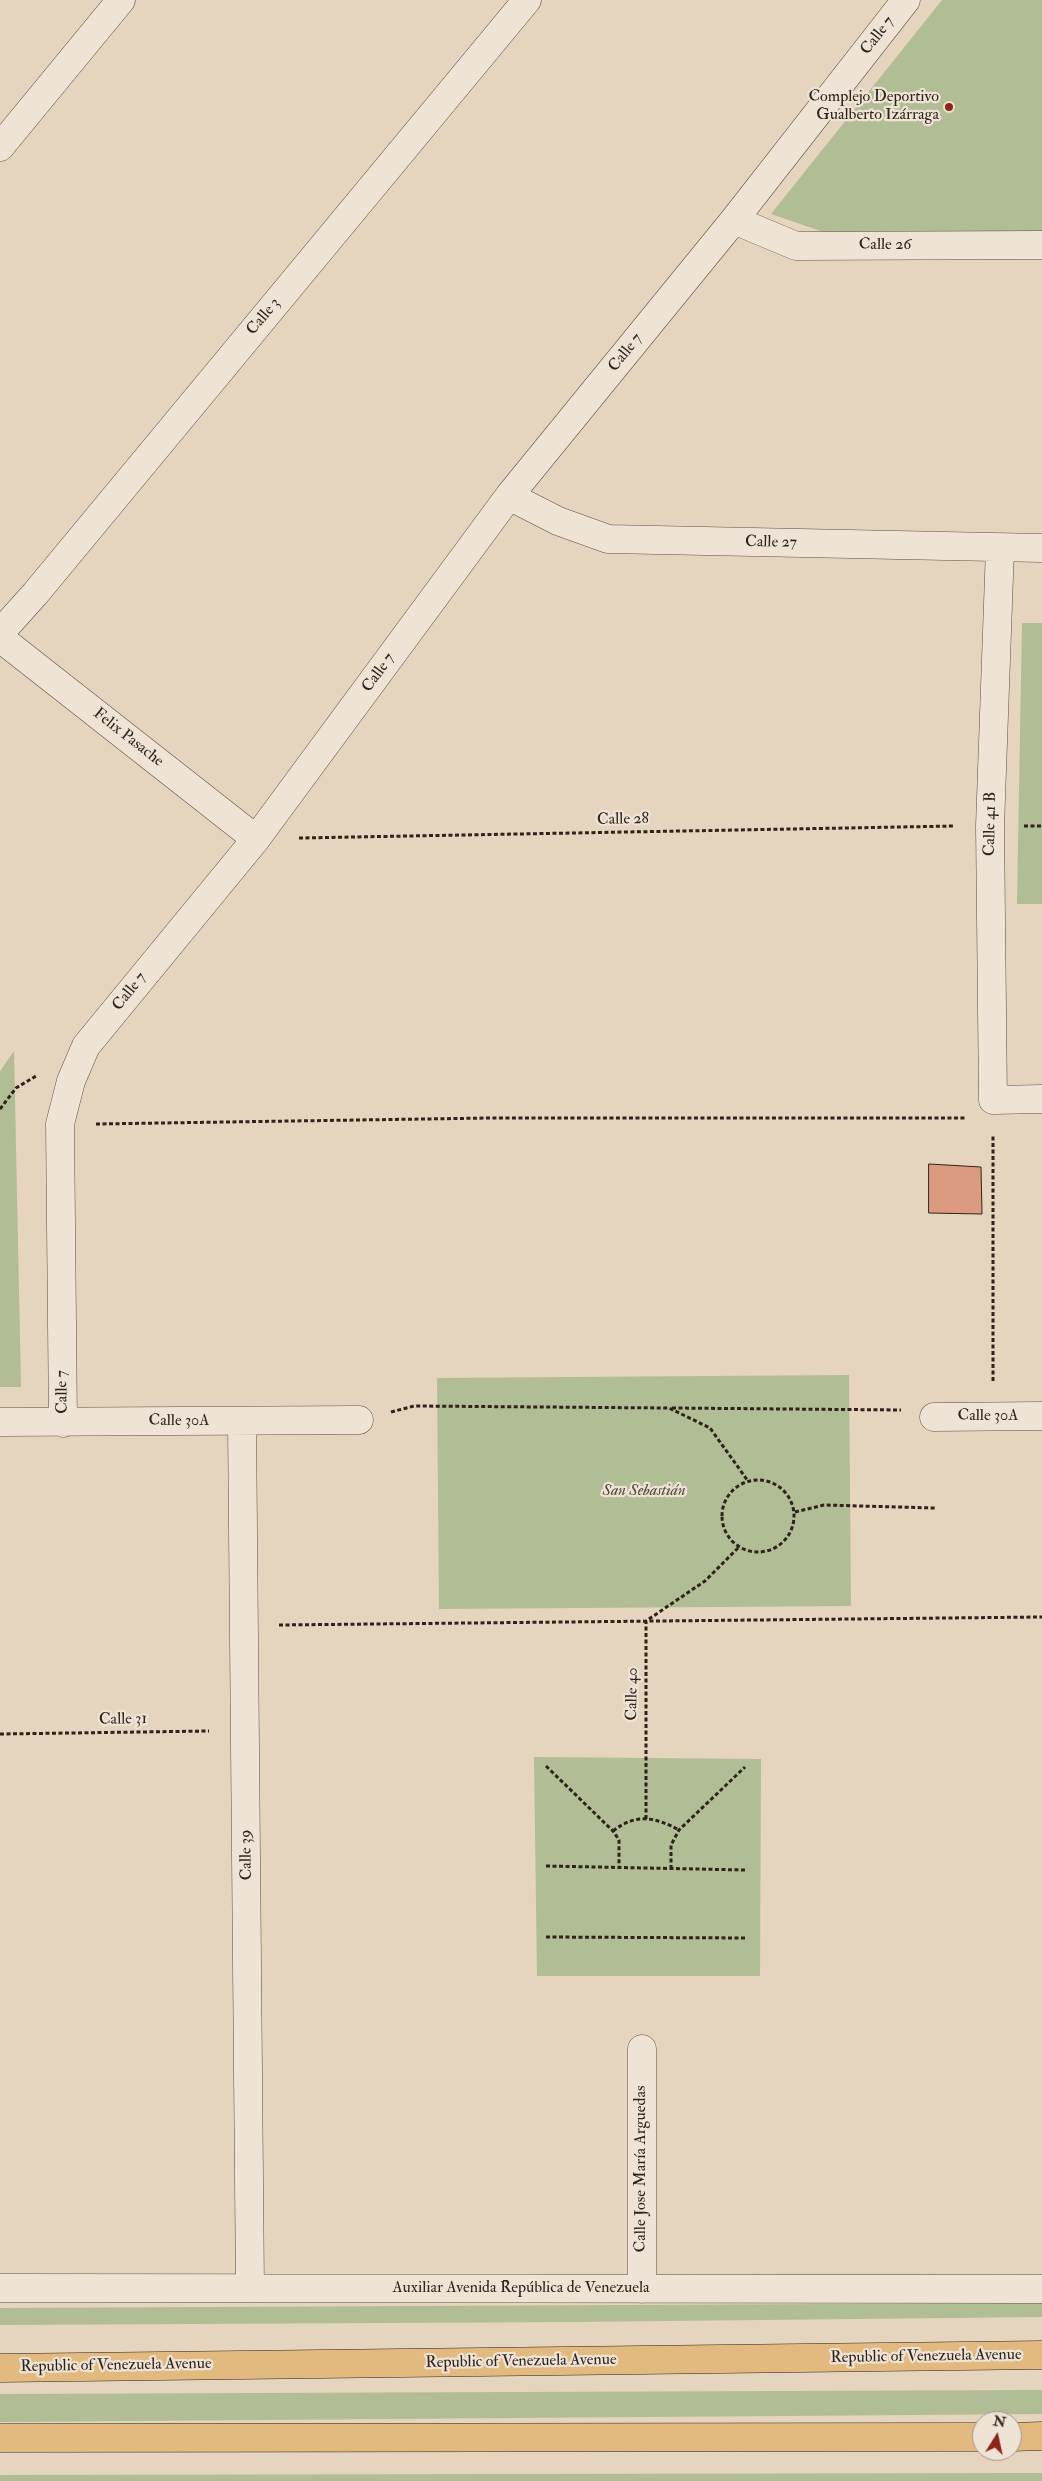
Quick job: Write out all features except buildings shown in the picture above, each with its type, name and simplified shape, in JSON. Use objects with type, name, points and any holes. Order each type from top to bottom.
[{"type":"main road","name":"Republic of Venezuela Avenue","points":[[0,2368],[1042,2356]]},
{"type":"main road","points":[[0,2438],[972,2436]]},
{"type":"main road","points":[[1022,2436],[1042,2436]]},
{"type":"street","points":[[0,147],[121,0]]},
{"type":"street","name":"Calle 3","points":[[0,633],[35,594],[527,0]]},
{"type":"street","name":"Calle 7","points":[[63,1423],[60,1124],[71,1081],[86,1046],[256,839],[509,496],[734,220],[906,0]]},
{"type":"street","name":"Calle 26","points":[[734,220],[796,246],[1042,245]]},
{"type":"street","name":"Calle 27","points":[[509,496],[558,521],[608,539],[1042,548]]},
{"type":"street","name":"Calle 41 B","points":[[993,1109],[990,826],[1000,548]]},
{"type":"street","name":"Felix Pasache","points":[[0,638],[256,839]]},
{"type":"street","points":[[993,1109],[1042,1099]]},
{"type":"street","name":"Calle 30A","points":[[934,1417],[1042,1416]]},
{"type":"street","name":"Calle 30A","points":[[0,1422],[359,1420]]},
{"type":"street","name":"Calle 39","points":[[242,1422],[250,2288]]},
{"type":"street","name":"Calle Jose María Arguedas","points":[[642,2048],[642,2289]]},
{"type":"street","name":"Auxiliar Avenida República de Venezuela","points":[[0,2288],[1042,2288]]},
{"type":"path","name":"Calle 28","points":[[256,839],[990,826]]},
{"type":"path","points":[[60,1124],[993,1109],[993,1417]]},
{"type":"path","points":[[359,1420],[414,1406],[906,1410],[934,1417]]},
{"type":"path","points":[[669,1408],[710,1428],[748,1481]]},
{"type":"path","points":[[769,1480],[787,1492],[795,1512],[792,1532],[778,1547],[760,1553],[740,1547],[725,1532],[722,1511],[730,1492],[748,1481],[769,1480]]},
{"type":"path","points":[[795,1512],[824,1506],[935,1508]]},
{"type":"path","points":[[646,1621],[705,1581],[740,1547]]},
{"type":"path","points":[[244,1625],[1042,1617]]},
{"type":"path","name":"Calle 40","points":[[646,1621],[646,1819]]},
{"type":"path","name":"Calle 31","points":[[0,1734],[246,1730]]},
{"type":"path","points":[[546,1766],[619,1840],[619,1867]]},
{"type":"path","points":[[671,1869],[671,1845],[679,1830],[745,1767]]},
{"type":"path","points":[[612,1831],[626,1821],[646,1819],[665,1822],[679,1830]]},
{"type":"path","points":[[546,1866],[746,1870]]},
{"type":"path","points":[[546,1937],[747,1938]]},
{"type":"green space","name":"Complejo Deportivo Gualberto Izárraga","points":[[942,0],[1042,0],[1042,239],[853,242],[771,214]]},
{"type":"green space","points":[[1022,623],[1042,623],[1042,904],[1017,904]]},
{"type":"green space","points":[[14,1051],[21,1387],[0,1387],[0,1071]]},
{"type":"green space","name":"San Sebastián","points":[[849,1375],[851,1606],[439,1609],[437,1378]]},
{"type":"green space","points":[[534,1757],[761,1759],[760,1976],[537,1976]]},
{"type":"green space","points":[[1042,2303],[1042,2317],[0,2325],[0,2308]]},
{"type":"green space","points":[[1042,2390],[1042,2414],[1022,2414],[1022,2411],[972,2411],[972,2415],[0,2422],[0,2394]]},
{"type":"green space","points":[[1042,2473],[1042,2481],[0,2481],[0,2475]]},
{"type":"place","name":"Complejo Deportivo Gualberto Izárraga","points":[[949,107]]}]
